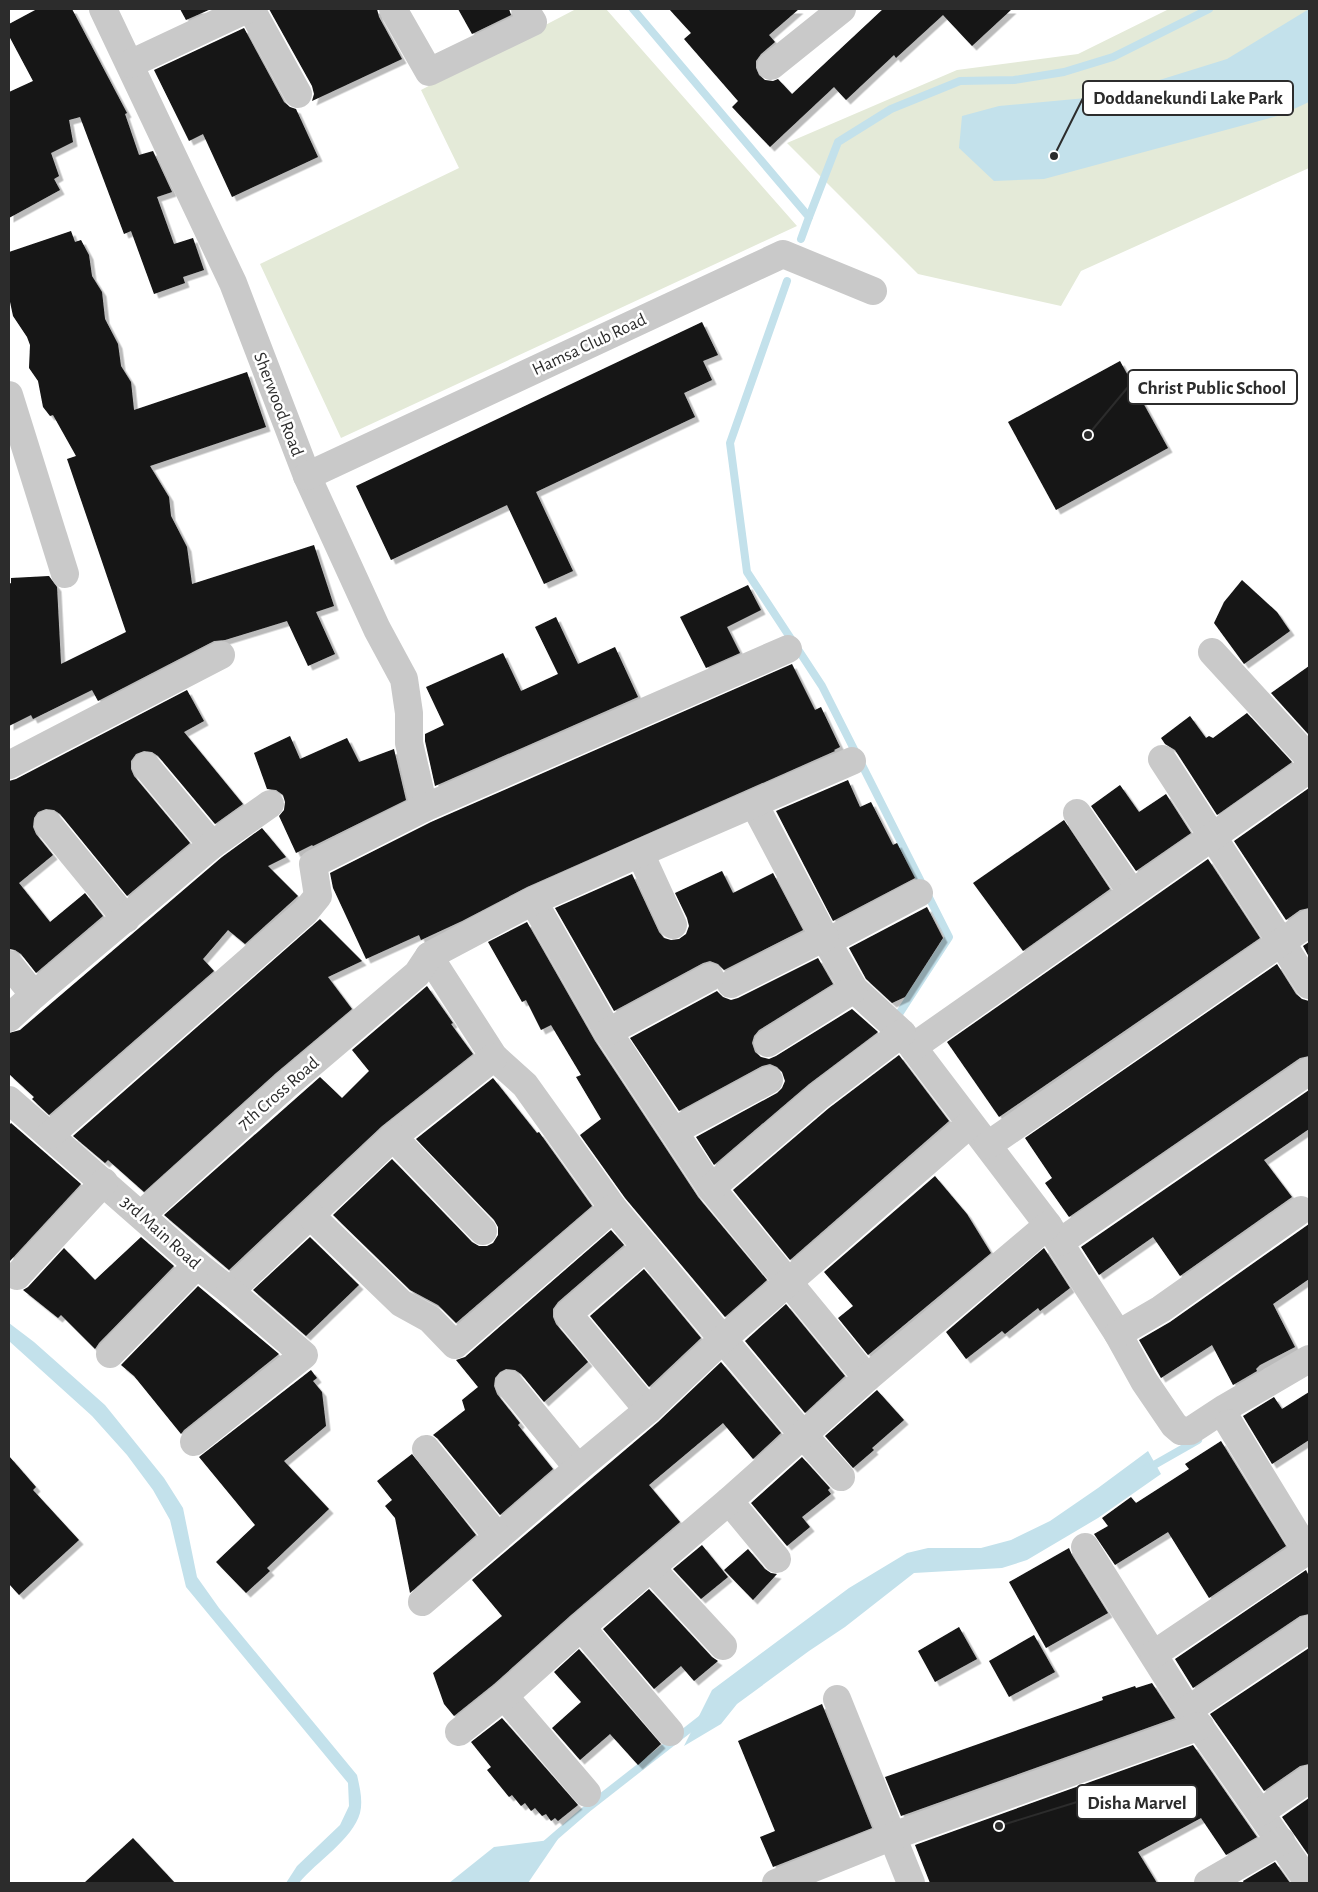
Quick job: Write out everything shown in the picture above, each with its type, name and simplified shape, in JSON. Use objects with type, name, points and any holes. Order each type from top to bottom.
[{"type":"street","name":"Sherwood Road","points":[[103,9],[233,283],[306,476],[377,628],[404,679],[409,713],[409,743],[424,808]]},
{"type":"street","points":[[130,64],[249,9],[298,94]]},
{"type":"street","points":[[393,9],[430,72],[533,22],[525,9]]},
{"type":"street","points":[[771,66],[842,9]]},
{"type":"street","name":"Hamsa Club Road","points":[[306,476],[783,254],[873,290]]},
{"type":"street","points":[[11,415],[65,574]]},
{"type":"street","points":[[50,1135],[305,912],[318,896],[313,864],[424,808],[788,649]]},
{"type":"street","points":[[1212,652],[1309,758]]},
{"type":"street","points":[[9,765],[221,655]]},
{"type":"street","points":[[1162,759],[1309,985]]},
{"type":"street","name":"7th Cross Road","points":[[141,1214],[423,965],[533,901],[852,761]]},
{"type":"street","points":[[146,766],[212,845]]},
{"type":"street","points":[[711,1188],[819,1096],[1132,893],[1309,769]]},
{"type":"street","points":[[9,1018],[212,845],[270,804]]},
{"type":"street","points":[[754,804],[854,989],[907,1040],[970,1124],[988,1144],[1054,1234],[1118,1334],[1144,1381],[1174,1425],[1181,1431],[1190,1431],[1225,1408],[1309,1359]]},
{"type":"street","points":[[1077,813],[1132,893]]},
{"type":"street","points":[[48,824],[126,919]]},
{"type":"street","points":[[640,853],[673,925]]},
{"type":"street","points":[[608,1032],[721,981],[826,940],[919,893]]},
{"type":"street","points":[[533,901],[608,1032],[711,1188],[867,1378]]},
{"type":"street","points":[[988,1144],[1309,923]]},
{"type":"street","points":[[9,964],[34,995]]},
{"type":"street","points":[[423,965],[494,1057],[524,1085],[613,1208],[803,1435],[841,1477]]},
{"type":"street","points":[[768,1043],[854,989]]},
{"type":"street","points":[[230,1291],[393,1137],[494,1057]]},
{"type":"street","points":[[459,1732],[504,1696],[580,1627],[729,1501],[867,1378],[1054,1234],[1309,1071]]},
{"type":"street","points":[[674,1131],[769,1080]]},
{"type":"street","name":"3rd Main Road","points":[[10,1104],[50,1135],[197,1265],[304,1355],[194,1442]]},
{"type":"street","points":[[422,1602],[648,1410],[723,1339],[970,1124]]},
{"type":"street","points":[[393,1137],[483,1231]]},
{"type":"street","points":[[17,1276],[104,1182]]},
{"type":"street","points":[[310,1215],[401,1303],[430,1319],[455,1345],[613,1208]]},
{"type":"street","points":[[1118,1334],[1161,1309],[1301,1210]]},
{"type":"street","points":[[646,1247],[568,1314],[648,1410]]},
{"type":"street","points":[[110,1354],[197,1265]]},
{"type":"street","points":[[510,1384],[578,1468]]},
{"type":"street","points":[[1154,1654],[1308,1550],[1229,1423]]},
{"type":"street","points":[[426,1448],[498,1537]]},
{"type":"street","points":[[729,1501],[777,1559]]},
{"type":"street","points":[[1084,1547],[1194,1718],[1309,1883]]},
{"type":"street","points":[[650,1567],[723,1646]]},
{"type":"street","points":[[580,1627],[670,1732]]},
{"type":"street","points":[[776,1883],[1194,1718],[1309,1629]]},
{"type":"street","points":[[504,1696],[587,1793]]},
{"type":"street","points":[[837,1699],[911,1883]]},
{"type":"street","points":[[1261,1812],[1309,1779]]},
{"type":"street","points":[[1208,1883],[1281,1841]]},
{"type":"green space","points":[[576,9],[606,9],[797,226],[341,438],[260,264],[459,168],[421,90]]},
{"type":"green space","points":[[1169,9],[1309,9],[1309,168],[1081,271],[1061,306],[918,274],[787,143],[957,70],[1078,54]]},
{"type":"water","points":[[1309,9],[1309,102],[1281,115],[1044,179],[994,181],[959,148],[962,116],[999,106],[1108,96],[1227,59]]},
{"type":"water","points":[[9,1323],[34,1342],[105,1405],[164,1478],[183,1508],[197,1577],[219,1608],[357,1775],[361,1804],[356,1823],[342,1841],[299,1883],[286,1883],[297,1866],[340,1825],[349,1806],[348,1783],[186,1587],[170,1520],[153,1490],[127,1455],[92,1416],[9,1341]]},
{"type":"water","points":[[1148,1451],[1161,1474],[1098,1518],[1027,1560],[1002,1568],[914,1573],[845,1627],[737,1704],[721,1724],[684,1746],[712,1690],[849,1588],[907,1553],[928,1548],[981,1548],[1011,1540],[1050,1521]]},
{"type":"water","points":[[558,1839],[528,1883],[449,1883],[494,1847]]},
{"type":"building","points":[[37,9],[72,9],[127,113],[125,114],[139,155],[153,151],[172,192],[157,197],[174,244],[193,238],[204,270],[183,277],[185,283],[154,294],[131,231],[124,234],[80,117],[69,120],[73,142],[51,153],[59,176],[54,179],[60,190],[9,218],[9,92],[33,81],[9,36],[9,24]]},
{"type":"building","points":[[180,9],[211,9],[186,20]]},
{"type":"building","points":[[269,9],[377,9],[379,17],[402,59],[312,101],[314,94],[312,86]]},
{"type":"building","points":[[458,9],[509,9],[511,15],[472,34]]},
{"type":"building","points":[[669,9],[799,9],[769,35],[775,42],[756,61],[759,75],[765,80],[773,81],[778,79],[792,94],[883,9],[1012,9],[972,46],[943,15],[896,58],[894,55],[846,100],[834,87],[770,147],[732,107],[738,101],[684,39],[691,33]]},
{"type":"building","points":[[244,28],[284,102],[296,109],[318,157],[232,197],[203,134],[189,141],[154,70]]},
{"type":"building","points":[[71,231],[75,242],[81,240],[89,255],[92,276],[102,292],[105,319],[118,344],[121,366],[131,382],[134,410],[247,372],[266,427],[150,466],[169,497],[171,516],[187,547],[192,584],[314,545],[334,606],[316,612],[335,654],[308,666],[287,621],[225,640],[214,641],[98,701],[92,690],[33,719],[31,715],[9,726],[9,584],[11,583],[11,578],[49,576],[57,587],[61,664],[126,632],[67,459],[76,456],[53,415],[50,416],[43,407],[38,381],[29,368],[30,345],[13,316],[9,297],[9,252]]},
{"type":"building","points":[[702,322],[718,355],[703,361],[712,380],[684,393],[695,417],[536,492],[573,571],[544,584],[507,505],[391,560],[356,486]]},
{"type":"building","points":[[1120,361],[1168,448],[1056,510],[1008,422]]},
{"type":"building","points":[[1242,580],[1277,612],[1290,631],[1244,664],[1214,623],[1224,602]]},
{"type":"building","points":[[748,585],[761,610],[727,627],[740,653],[706,668],[680,617]]},
{"type":"building","points":[[556,617],[578,664],[615,647],[638,697],[435,786],[425,734],[444,725],[426,687],[503,653],[521,691],[558,674],[535,627]]},
{"type":"building","points":[[792,664],[815,710],[821,707],[840,747],[835,751],[527,887],[421,940],[419,935],[366,959],[333,888],[330,873],[431,822]]},
{"type":"building","points":[[1309,666],[1309,735],[1271,693]]},
{"type":"building","points":[[187,690],[204,721],[184,732],[243,804],[215,824],[158,756],[152,752],[144,751],[136,754],[131,761],[131,769],[134,776],[190,843],[127,896],[60,814],[54,810],[46,809],[38,812],[34,818],[33,827],[36,834],[53,855],[19,883],[50,922],[85,893],[103,916],[36,973],[21,954],[9,949],[9,781]]},
{"type":"building","points":[[1247,713],[1292,762],[1217,815],[1175,750],[1165,744],[1161,738],[1190,716],[1206,738],[1209,736],[1213,738]]},
{"type":"building","points":[[290,736],[300,759],[347,738],[359,762],[394,749],[406,800],[296,853],[279,816],[284,810],[285,802],[283,795],[276,790],[267,789],[254,753]]},
{"type":"building","points":[[848,780],[860,807],[871,802],[893,845],[897,843],[915,878],[833,921],[776,811]]},
{"type":"building","points":[[1120,785],[1139,812],[1166,794],[1191,833],[1136,871],[1091,806]]},
{"type":"building","points":[[1309,788],[1309,908],[1300,910],[1286,920],[1234,841]]},
{"type":"building","points":[[1064,820],[1110,889],[1023,951],[973,883]]},
{"type":"building","points":[[262,828],[286,857],[268,866],[298,896],[245,944],[228,930],[203,959],[214,971],[49,1115],[32,1099],[34,1097],[9,1074],[9,1033],[20,1030],[222,857]]},
{"type":"building","points":[[1208,859],[1260,938],[999,1117],[947,1042]]},
{"type":"building","points":[[722,871],[733,893],[773,873],[803,930],[724,970],[718,964],[710,961],[703,963],[614,1011],[555,908],[632,874],[659,932],[664,938],[671,940],[679,939],[686,934],[689,926],[675,893]]},
{"type":"building","points":[[927,907],[943,938],[905,997],[892,1003],[866,979],[849,948]]},
{"type":"building","points":[[320,919],[362,961],[328,977],[352,1009],[276,1073],[144,1192],[108,1160],[105,1163],[73,1136]]},
{"type":"building","points":[[527,922],[595,1041],[698,1197],[767,1280],[725,1317],[625,1198],[580,1135],[601,1119],[576,1077],[581,1075],[551,1025],[541,1030],[526,1000],[522,1002],[488,942]]},
{"type":"building","points":[[1309,942],[1309,957],[1303,946]]},
{"type":"building","points":[[818,958],[833,984],[759,1030],[754,1036],[752,1043],[755,1052],[761,1057],[769,1059],[776,1056],[852,1009],[878,1032],[809,1084],[714,1165],[696,1137],[777,1093],[785,1081],[782,1072],[770,1064],[762,1066],[679,1111],[630,1038],[717,991],[723,997],[731,1000],[738,998]]},
{"type":"building","points":[[1277,964],[1296,994],[1302,999],[1309,1001],[1309,1056],[1300,1058],[1069,1217],[1045,1183],[1052,1178],[1025,1138]]},
{"type":"building","points":[[427,986],[473,1054],[382,1126],[229,1270],[164,1215],[320,1077],[342,1098],[369,1071],[352,1050]]},
{"type":"building","points":[[899,1055],[949,1121],[790,1260],[733,1190],[829,1108]]},
{"type":"building","points":[[493,1078],[537,1133],[539,1132],[592,1206],[456,1323],[438,1305],[410,1290],[333,1215],[392,1159],[472,1242],[479,1246],[487,1246],[493,1243],[498,1235],[498,1227],[494,1220],[416,1139]]},
{"type":"building","points":[[1309,1090],[1309,1129],[1264,1160],[1292,1197],[1180,1276],[1153,1237],[1099,1275],[1081,1247]]},
{"type":"building","points":[[11,1123],[81,1184],[9,1262],[9,1125]]},
{"type":"building","points":[[935,1176],[967,1214],[991,1253],[868,1355],[838,1318],[853,1306],[824,1272]]},
{"type":"building","points":[[1309,1224],[1309,1279],[1273,1304],[1295,1347],[1260,1365],[1256,1369],[1257,1371],[1233,1385],[1212,1345],[1161,1378],[1139,1340],[1170,1322]]},
{"type":"building","points":[[611,1230],[624,1245],[558,1302],[553,1309],[553,1317],[556,1324],[588,1362],[544,1402],[521,1374],[515,1370],[506,1369],[495,1378],[494,1386],[497,1394],[520,1423],[518,1425],[553,1469],[500,1515],[433,1435],[465,1410],[462,1400],[478,1387],[456,1360],[465,1357]]},
{"type":"building","points":[[141,1237],[174,1266],[95,1349],[61,1315],[58,1318],[23,1290],[64,1248],[95,1280]]},
{"type":"building","points":[[310,1237],[359,1285],[306,1336],[253,1290]]},
{"type":"building","points":[[1044,1248],[1070,1288],[1040,1311],[1038,1308],[1005,1334],[1002,1331],[966,1359],[946,1332]]},
{"type":"building","points":[[644,1269],[701,1338],[649,1387],[590,1316]]},
{"type":"building","points":[[198,1286],[279,1354],[181,1434],[134,1376],[121,1365]]},
{"type":"building","points":[[786,1304],[845,1376],[805,1413],[745,1341]]},
{"type":"building","points":[[721,1362],[781,1433],[753,1459],[723,1423],[649,1485],[680,1522],[494,1684],[454,1716],[444,1704],[433,1673],[502,1616],[472,1580],[658,1422]]},
{"type":"building","points":[[311,1370],[317,1378],[313,1381],[322,1392],[326,1426],[284,1461],[329,1509],[267,1568],[270,1571],[246,1593],[216,1562],[255,1525],[199,1457]]},
{"type":"building","points":[[877,1390],[904,1420],[872,1448],[874,1450],[853,1468],[825,1436]]},
{"type":"building","points":[[1309,1392],[1309,1440],[1272,1464],[1243,1416],[1274,1397],[1282,1409]]},
{"type":"building","points":[[1221,1441],[1286,1546],[1209,1598],[1168,1532],[1115,1565],[1094,1534],[1108,1526],[1102,1518],[1131,1497],[1136,1503],[1189,1469],[1185,1464]]},
{"type":"building","points":[[412,1454],[476,1535],[410,1593],[395,1518],[385,1506],[392,1500],[377,1481]]},
{"type":"building","points":[[9,1456],[36,1487],[33,1490],[79,1540],[19,1595],[9,1584]]},
{"type":"building","points":[[802,1457],[830,1488],[828,1490],[831,1494],[802,1517],[810,1527],[787,1546],[751,1503]]},
{"type":"building","points":[[702,1545],[728,1577],[701,1599],[673,1569]]},
{"type":"building","points":[[1069,1548],[1108,1613],[1046,1648],[1009,1582]]},
{"type":"building","points":[[748,1549],[765,1569],[777,1574],[753,1600],[724,1570]]},
{"type":"building","points":[[1306,1570],[1309,1576],[1309,1614],[1300,1616],[1193,1688],[1175,1659]]},
{"type":"building","points":[[649,1589],[712,1657],[718,1661],[694,1681],[681,1666],[654,1689],[603,1629]]},
{"type":"building","points":[[959,1627],[977,1659],[935,1682],[918,1651]]},
{"type":"building","points":[[1034,1635],[1055,1672],[1009,1697],[989,1661]]},
{"type":"building","points":[[1309,1648],[1309,1764],[1300,1766],[1264,1791],[1210,1714]]},
{"type":"building","points":[[579,1649],[661,1744],[638,1765],[610,1734],[580,1760],[552,1728],[581,1702],[554,1672]]},
{"type":"building","points":[[1152,1683],[1175,1718],[901,1816],[885,1777],[1103,1700],[1102,1697],[1135,1686],[1136,1688]]},
{"type":"building","points":[[822,1704],[872,1828],[773,1867],[760,1837],[775,1831],[738,1741]]},
{"type":"building","points":[[502,1718],[578,1805],[558,1821],[555,1818],[551,1821],[546,1814],[542,1816],[535,1808],[531,1811],[525,1803],[521,1806],[512,1795],[509,1797],[487,1770],[491,1767],[471,1742]]},
{"type":"building","points":[[1193,1745],[1257,1837],[1226,1855],[1201,1818],[1138,1852],[1157,1883],[930,1883],[915,1845]]},
{"type":"building","points":[[1309,1798],[1309,1856],[1282,1817]]},
{"type":"building","points":[[133,1838],[175,1883],[84,1883]]},
{"type":"building","points":[[1275,1862],[1290,1883],[1244,1883],[1243,1881]]},
{"type":"waterway","points":[[633,9],[809,217],[801,239]]},
{"type":"waterway","points":[[809,217],[838,142],[891,109],[960,81],[1014,80],[1064,72],[1113,57],[1209,9]]},
{"type":"waterway","points":[[787,281],[730,443],[747,572],[822,686],[949,937],[899,1014]]},
{"type":"waterway","points":[[1147,1469],[1198,1440]]},
{"type":"waterway","points":[[545,1845],[589,1807],[703,1718]]},
{"type":"place","name":"Doddanekundi Lake Park","points":[[1054,156]]},
{"type":"place","name":"Christ Public School","points":[[1088,435]]},
{"type":"place","name":"Disha Marvel","points":[[999,1826]]}]
